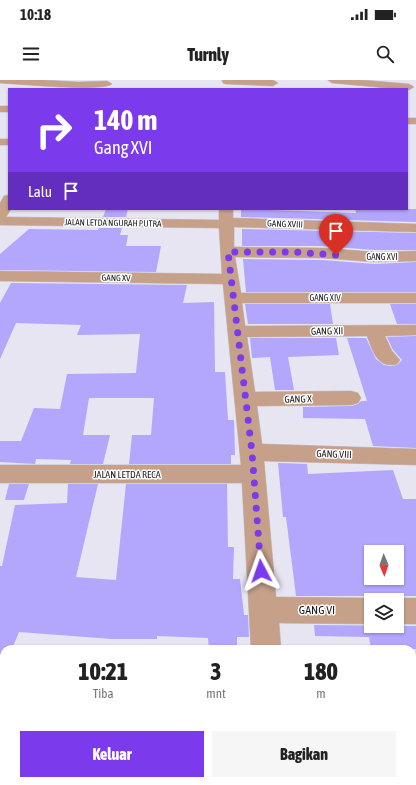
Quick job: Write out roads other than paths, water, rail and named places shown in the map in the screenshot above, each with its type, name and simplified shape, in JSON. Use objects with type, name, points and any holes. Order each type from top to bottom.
[{"type":"street","points":[[0,80],[77,87],[107,84]]},
{"type":"street","points":[[332,80],[410,88]]},
{"type":"street","points":[[17,88],[24,81]]},
{"type":"street","points":[[225,83],[273,83]]},
{"type":"street","points":[[0,216],[8,201]]},
{"type":"street","points":[[226,219],[228,252],[252,452],[266,645]]},
{"type":"street","name":"JALAN LETDA NGURAH PUTRA","points":[[0,221],[226,219]]},
{"type":"street","name":"GANG XVIII","points":[[226,219],[416,228]]},
{"type":"street","name":"GANG XVI","points":[[228,252],[315,253],[375,257],[416,256]]},
{"type":"street","name":"GANG XV","points":[[0,276],[233,288]]},
{"type":"street","name":"GANG XIV","points":[[233,288],[416,298]]},
{"type":"street","points":[[373,330],[384,354],[390,360]]},
{"type":"street","name":"GANG XII","points":[[238,332],[416,330]]},
{"type":"street","name":"GANG X","points":[[246,399],[351,398]]},
{"type":"street","name":"GANG VIII","points":[[252,452],[416,457]]},
{"type":"street","name":"JALAN LETDA RECA","points":[[0,474],[254,474]]},
{"type":"street","name":"GANG VI","points":[[263,610],[364,611]]},
{"type":"street","points":[[404,611],[416,611]]}]
